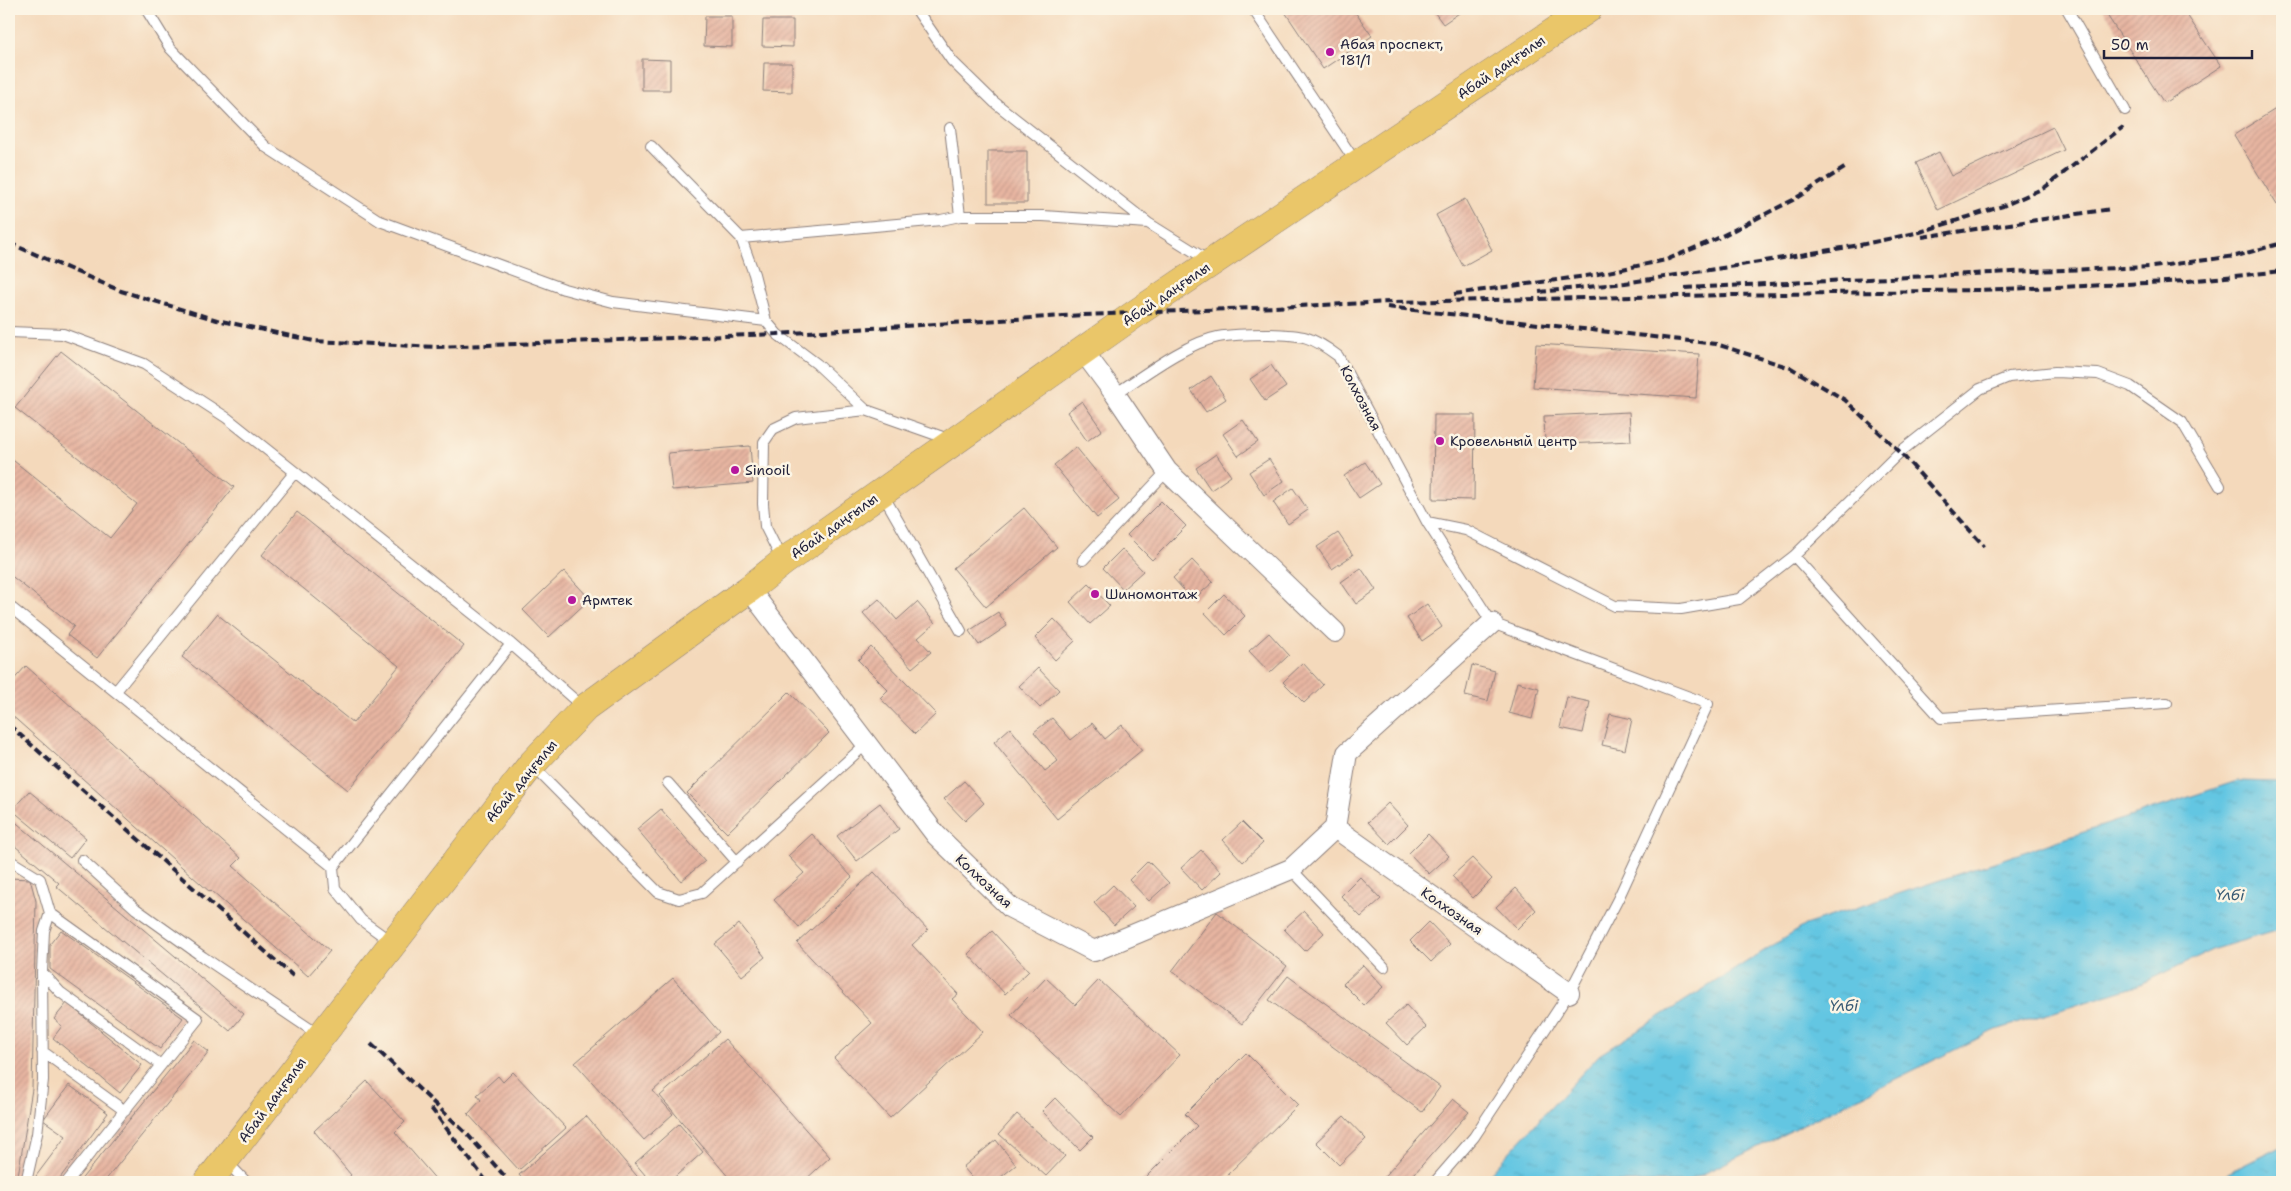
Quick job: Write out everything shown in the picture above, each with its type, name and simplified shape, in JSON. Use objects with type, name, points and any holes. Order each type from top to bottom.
[{"type":"main road","name":"Абай даңғылы","points":[[208,1182],[531,765],[584,708],[749,589],[783,562],[1083,351],[1588,9]]},
{"type":"street","points":[[1083,351],[1115,394],[1167,471],[1334,632]]},
{"type":"street","name":"Колхозная","points":[[749,589],[936,835],[1011,908],[1094,951],[1291,869],[1335,828],[1569,993]]},
{"type":"street","points":[[1335,828],[1348,753],[1492,624]]},
{"type":"lane","points":[[146,9],[170,48],[266,147],[380,221],[580,293],[614,302],[766,321]]},
{"type":"lane","points":[[916,9],[952,61],[994,102],[1148,223],[1212,263]]},
{"type":"lane","points":[[1253,9],[1358,165]]},
{"type":"lane","points":[[2067,9],[2125,110]]},
{"type":"lane","points":[[950,128],[960,216]]},
{"type":"lane","points":[[651,146],[741,238],[754,274],[766,321],[777,334],[817,364],[866,410],[954,441]]},
{"type":"lane","points":[[741,238],[941,220],[960,216],[1043,216],[1148,223]]},
{"type":"lane","points":[[9,332],[63,334],[144,364],[227,418],[510,644],[584,708]]},
{"type":"lane","name":"Колхозная","points":[[1115,394],[1185,350],[1217,337],[1251,334],[1286,334],[1316,340],[1338,356],[1427,522],[1492,624]]},
{"type":"lane","points":[[1427,522],[1466,530],[1615,606],[1681,609],[1739,599],[1794,556],[1900,452],[1980,389],[2009,377],[2055,372],[2098,374],[2130,386],[2182,422],[2220,486]]},
{"type":"lane","points":[[783,562],[765,526],[763,504],[764,442],[773,429],[796,418],[866,410]]},
{"type":"lane","points":[[1083,560],[1167,471]]},
{"type":"lane","points":[[116,691],[295,472]]},
{"type":"lane","points":[[882,492],[961,631]]},
{"type":"lane","points":[[1794,556],[1941,718],[2167,703]]},
{"type":"lane","points":[[9,606],[333,867]]},
{"type":"lane","points":[[1436,1182],[1474,1138],[1569,993],[1618,899],[1708,704],[1492,624]]},
{"type":"lane","points":[[393,944],[361,920],[335,888],[333,867],[510,644]]},
{"type":"lane","points":[[531,765],[658,892],[679,900],[702,893],[866,744]]},
{"type":"lane","points":[[668,783],[737,862]]},
{"type":"lane","points":[[9,860],[40,880],[50,913],[44,931],[42,972],[43,1080],[37,1134],[26,1182]]},
{"type":"lane","points":[[82,860],[136,909],[320,1036]]},
{"type":"lane","points":[[1291,869],[1384,967]]},
{"type":"lane","points":[[50,913],[198,1019],[67,1182]]},
{"type":"lane","points":[[42,972],[60,992],[161,1065]]},
{"type":"lane","points":[[42,1051],[125,1110]]},
{"type":"lane","points":[[226,1160],[246,1182]]},
{"type":"water","name":"Үлбі","points":[[2237,781],[2282,782],[2282,929],[2214,949],[2134,987],[1993,1031],[1687,1182],[1482,1182],[1599,1055],[1805,925]]},
{"type":"water","points":[[2282,1146],[2282,1182],[2210,1182]]},
{"type":"building","name":"Абая проспект, 181/1","points":[[1283,9],[1353,9],[1372,36],[1323,69]]},
{"type":"building","points":[[1432,9],[1465,9],[1443,24]]},
{"type":"building","points":[[2103,9],[2183,9],[2221,66],[2164,103]]},
{"type":"building","points":[[705,16],[732,16],[732,47],[704,46]]},
{"type":"building","points":[[763,20],[793,20],[793,47],[762,46]]},
{"type":"building","points":[[642,59],[670,60],[670,90],[642,90]]},
{"type":"building","points":[[764,63],[792,63],[792,92],[763,91]]},
{"type":"building","points":[[2282,105],[2282,201],[2277,205],[2234,135]]},
{"type":"building","points":[[2053,127],[2064,150],[1938,210],[1916,163],[1939,152],[1951,176]]},
{"type":"building","points":[[988,151],[1027,151],[1027,203],[988,203]]},
{"type":"building","points":[[1465,199],[1492,250],[1463,266],[1436,215]]},
{"type":"building","points":[[1536,344],[1699,354],[1696,398],[1533,387]]},
{"type":"building","points":[[61,351],[234,487],[97,658],[67,635],[74,626],[9,574],[9,457],[110,538],[137,504],[15,408]]},
{"type":"building","points":[[1271,365],[1286,387],[1265,401],[1250,379]]},
{"type":"building","points":[[1211,376],[1226,399],[1206,412],[1191,390]]},
{"type":"building","points":[[1082,401],[1102,430],[1087,441],[1067,412]]},
{"type":"building","points":[[1629,412],[1631,441],[1545,445],[1544,416]]},
{"type":"building","points":[[1434,415],[1475,415],[1474,500],[1433,499]]},
{"type":"building","points":[[1243,420],[1258,442],[1238,456],[1223,434]]},
{"type":"building","points":[[750,446],[753,483],[672,490],[668,453]]},
{"type":"building","points":[[1076,447],[1119,500],[1097,518],[1054,465]]},
{"type":"building","points":[[1216,454],[1231,476],[1211,490],[1196,468]]},
{"type":"building","points":[[1269,459],[1284,481],[1264,495],[1249,472]]},
{"type":"building","points":[[1365,462],[1380,484],[1359,498],[1344,476]]},
{"type":"building","points":[[1293,488],[1308,510],[1288,524],[1273,502]]},
{"type":"building","points":[[1161,501],[1186,526],[1152,560],[1127,535]]},
{"type":"building","points":[[1024,508],[1057,547],[986,607],[953,568]]},
{"type":"building","points":[[297,512],[464,646],[348,790],[182,657],[217,614],[353,723],[399,666],[262,555]]},
{"type":"building","points":[[1338,533],[1353,555],[1332,569],[1317,547]]},
{"type":"building","points":[[1122,549],[1143,571],[1123,589],[1103,568]]},
{"type":"building","points":[[1192,560],[1213,582],[1193,600],[1173,578]]},
{"type":"building","points":[[1361,568],[1376,590],[1356,604],[1341,582]]},
{"type":"building","points":[[564,571],[590,599],[549,637],[523,610]]},
{"type":"building","points":[[1089,584],[1110,606],[1090,624],[1070,602]]},
{"type":"building","points":[[1224,594],[1245,616],[1226,635],[1205,613]]},
{"type":"building","points":[[879,599],[897,620],[917,602],[935,623],[918,638],[931,652],[912,668],[863,613]]},
{"type":"building","points":[[1427,604],[1442,627],[1422,641],[1407,618]]},
{"type":"building","points":[[998,612],[1007,626],[979,645],[969,631]]},
{"type":"building","points":[[1054,619],[1075,641],[1055,660],[1035,638]]},
{"type":"building","points":[[1269,633],[1289,655],[1270,673],[1249,651]]},
{"type":"building","points":[[871,647],[936,714],[915,734],[880,698],[888,690],[858,660]]},
{"type":"building","points":[[1303,663],[1323,685],[1304,703],[1283,682]]},
{"type":"building","points":[[1472,665],[1495,671],[1488,701],[1465,696]]},
{"type":"building","points":[[26,666],[241,858],[233,866],[330,951],[308,976],[210,892],[9,713],[9,685]]},
{"type":"building","points":[[1038,668],[1059,690],[1040,708],[1019,686]]},
{"type":"building","points":[[1517,682],[1539,688],[1532,719],[1509,713]]},
{"type":"building","points":[[789,692],[829,733],[727,833],[687,793]]},
{"type":"building","points":[[1567,697],[1590,702],[1583,733],[1560,728]]},
{"type":"building","points":[[1610,714],[1632,719],[1625,750],[1602,745]]},
{"type":"building","points":[[1052,718],[1071,740],[1092,723],[1105,739],[1122,725],[1142,750],[1057,819],[994,742],[1010,728],[1045,771],[1058,761],[1034,732]]},
{"type":"building","points":[[964,781],[984,803],[965,821],[944,799]]},
{"type":"building","points":[[29,791],[86,838],[70,858],[12,810]]},
{"type":"building","points":[[880,803],[899,829],[857,861],[837,836]]},
{"type":"building","points":[[1388,803],[1408,825],[1389,844],[1368,822]]},
{"type":"building","points":[[661,809],[705,861],[681,881],[637,829]]},
{"type":"building","points":[[12,819],[244,1014],[230,1031],[56,886],[59,883],[9,841],[9,823]]},
{"type":"building","points":[[1242,822],[1263,843],[1243,862],[1223,840]]},
{"type":"building","points":[[812,834],[852,877],[799,927],[774,900],[804,873],[788,856]]},
{"type":"building","points":[[1428,834],[1449,856],[1429,874],[1409,853]]},
{"type":"building","points":[[1201,850],[1221,872],[1202,890],[1181,868]]},
{"type":"building","points":[[1472,858],[1492,879],[1473,898],[1452,876]]},
{"type":"building","points":[[1148,861],[1169,883],[1149,901],[1129,880]]},
{"type":"building","points":[[874,872],[928,930],[912,945],[958,994],[952,999],[983,1032],[890,1118],[834,1058],[872,1023],[797,943]]},
{"type":"building","points":[[1360,877],[1381,899],[1361,917],[1341,896]]},
{"type":"building","points":[[9,878],[30,879],[36,901],[32,1089],[17,1182],[9,1182]]},
{"type":"building","points":[[1113,885],[1134,907],[1114,925],[1094,903]]},
{"type":"building","points":[[1516,888],[1536,910],[1517,929],[1496,907]]},
{"type":"building","points":[[1304,911],[1324,933],[1305,951],[1284,929]]},
{"type":"building","points":[[1217,912],[1287,966],[1242,1024],[1172,971]]},
{"type":"building","points":[[1429,922],[1450,944],[1431,962],[1410,941]]},
{"type":"building","points":[[739,924],[765,957],[742,976],[715,944]]},
{"type":"building","points":[[61,930],[183,1018],[160,1049],[50,969],[50,944]]},
{"type":"building","points":[[992,931],[1029,971],[1005,994],[968,954]]},
{"type":"building","points":[[1363,965],[1383,987],[1364,1005],[1343,984]]},
{"type":"building","points":[[1288,976],[1440,1087],[1422,1112],[1269,1000]]},
{"type":"building","points":[[673,978],[719,1032],[653,1091],[673,1114],[644,1140],[575,1063]]},
{"type":"building","points":[[1046,978],[1075,1005],[1099,980],[1180,1055],[1121,1117],[1011,1015]]},
{"type":"building","points":[[67,1003],[142,1065],[120,1093],[53,1038],[62,1026],[54,1019]]},
{"type":"building","points":[[1406,1005],[1426,1027],[1407,1045],[1386,1023]]},
{"type":"building","points":[[725,1039],[830,1157],[803,1182],[726,1182],[730,1179],[660,1096]]},
{"type":"building","points":[[194,1040],[209,1052],[104,1182],[79,1182]]},
{"type":"building","points":[[1246,1053],[1298,1105],[1220,1182],[1141,1182],[1197,1126],[1185,1114]]},
{"type":"building","points":[[513,1072],[566,1128],[519,1170],[468,1114],[481,1100],[477,1095],[498,1076],[503,1082]]},
{"type":"building","points":[[367,1081],[405,1122],[395,1132],[438,1182],[344,1182],[351,1175],[314,1131]]},
{"type":"building","points":[[69,1085],[108,1113],[57,1182],[37,1182],[36,1176],[66,1136],[43,1120]]},
{"type":"building","points":[[1055,1098],[1093,1137],[1080,1150],[1042,1111]]},
{"type":"building","points":[[1453,1099],[1469,1112],[1407,1182],[1380,1182]]},
{"type":"building","points":[[1017,1114],[1065,1156],[1046,1176],[999,1134]]},
{"type":"building","points":[[586,1116],[642,1182],[525,1182],[519,1175]]},
{"type":"building","points":[[1344,1116],[1366,1139],[1339,1165],[1316,1142]]},
{"type":"building","points":[[679,1124],[703,1152],[669,1182],[651,1182],[635,1163]]},
{"type":"building","points":[[996,1140],[1016,1165],[995,1182],[976,1182],[963,1167]]},
{"type":"railway","points":[[1539,292],[1625,283],[1735,266],[1860,245],[1920,232],[2003,206],[2044,188],[2123,127]]},
{"type":"railway","points":[[1454,294],[1593,275],[1666,260],[1716,239],[1793,200],[1846,167]]},
{"type":"railway","points":[[1922,237],[2111,209]]},
{"type":"railway","points":[[9,243],[121,291],[217,320],[314,341],[436,347],[777,334],[1063,316],[1392,302],[1977,290],[2084,286],[2188,281],[2282,271]]},
{"type":"railway","points":[[1685,288],[2152,267],[2236,256],[2282,243]]},
{"type":"railway","points":[[1387,307],[1716,344],[1791,368],[1845,400],[1900,452],[1984,546]]},
{"type":"railway","points":[[9,725],[293,976]]},
{"type":"railway","points":[[371,1044],[467,1134],[510,1182]]},
{"type":"railway","points":[[431,1108],[487,1182]]},
{"type":"place","name":"Абая проспект, 181/1","points":[[1330,52]]},
{"type":"place","name":"Кровельный центр","points":[[1440,441]]},
{"type":"place","name":"Sinooil","points":[[735,470]]},
{"type":"place","name":"Шиномонтаж","points":[[1095,594]]},
{"type":"place","name":"Армтек","points":[[572,600]]}]
